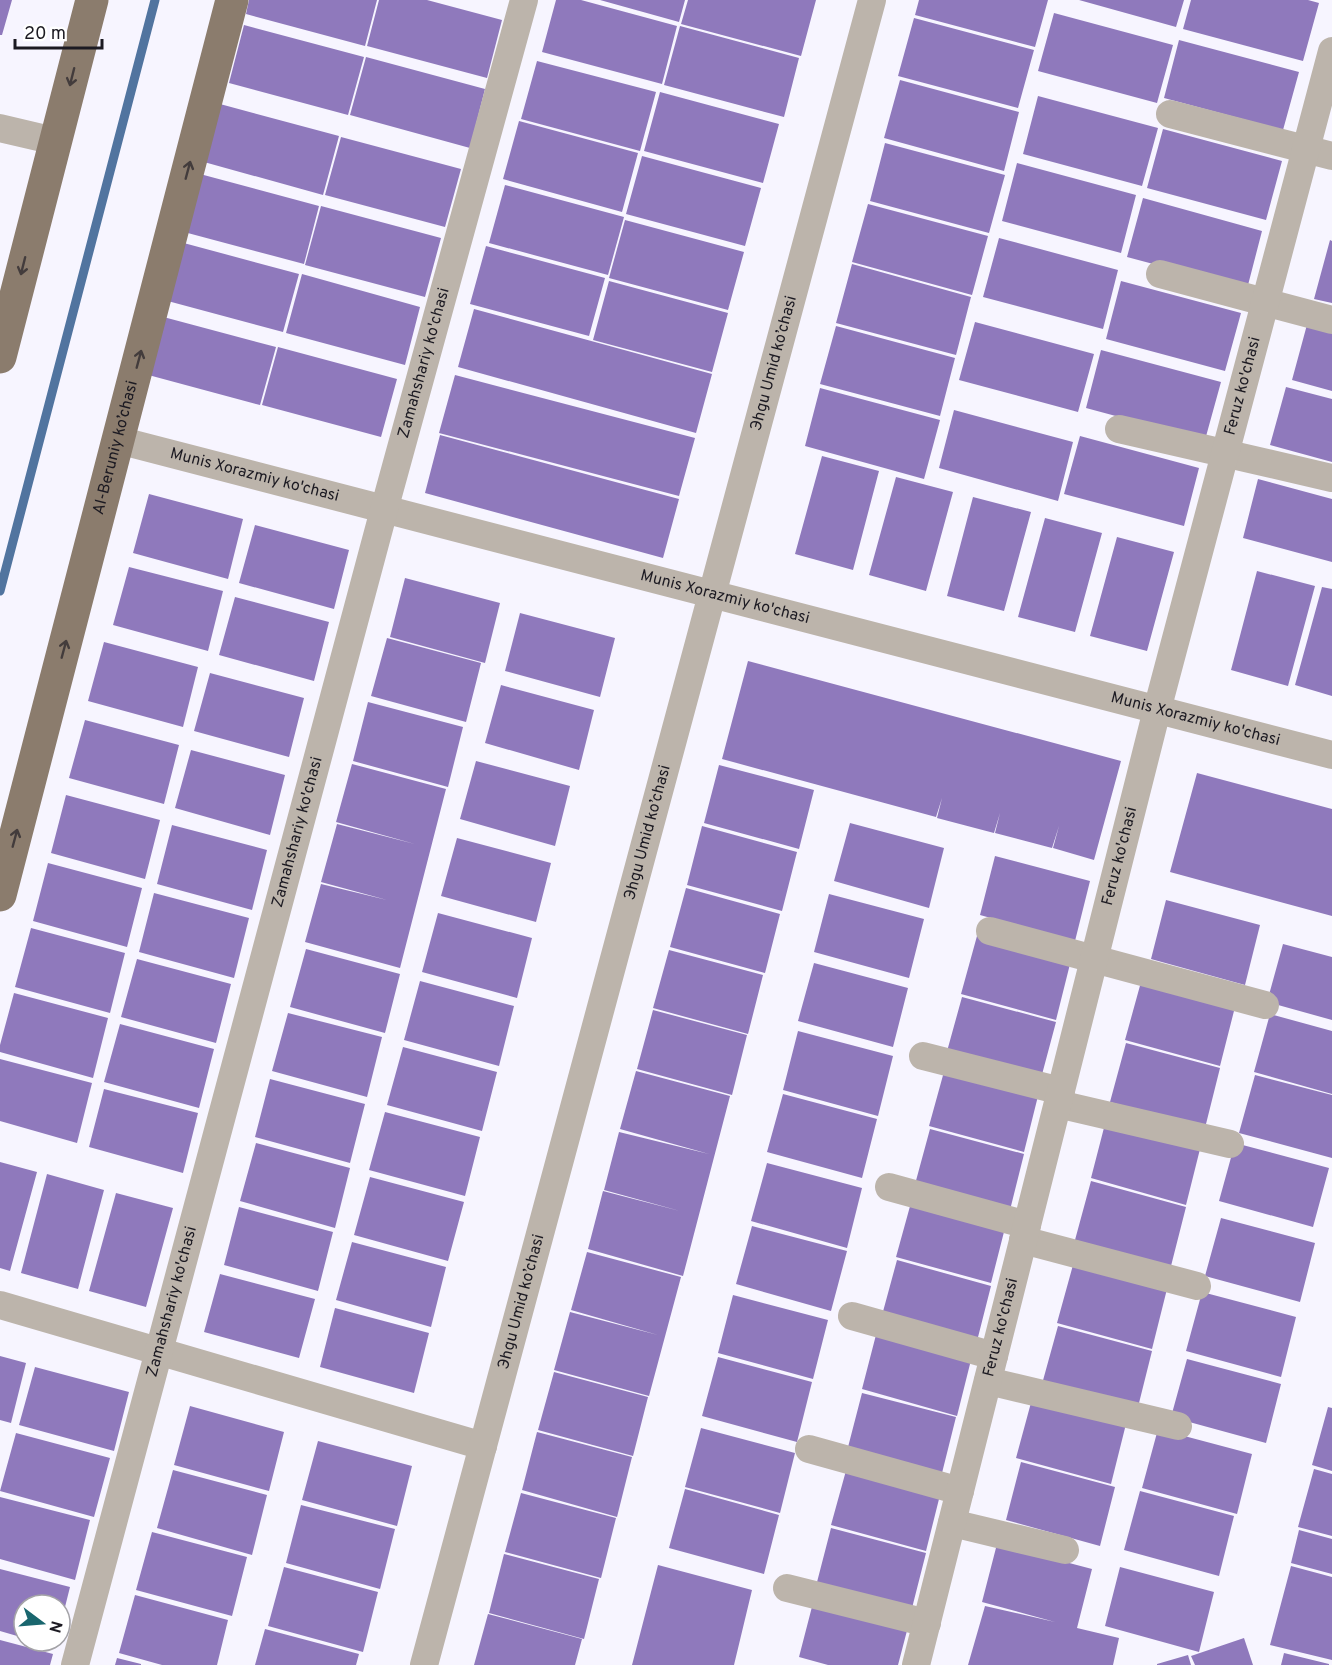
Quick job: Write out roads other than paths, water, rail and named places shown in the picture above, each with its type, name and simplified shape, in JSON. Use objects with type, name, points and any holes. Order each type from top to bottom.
[{"type":"main road","points":[[0,357],[92,0]]},
{"type":"main road","name":"Al-Beruniy ko’chasi","points":[[0,895],[232,0]]},
{"type":"street","name":"Zamahshariy ko'chasi","points":[[75,1665],[384,510],[524,0]]},
{"type":"street","name":"Эhgu Umid ko’chasi","points":[[424,1665],[872,0]]},
{"type":"street","name":"Feruz ko'chasi","points":[[916,1665],[1157,710],[1225,453],[1265,303],[1319,153],[1332,51]]},
{"type":"street","points":[[1170,114],[1319,153]]},
{"type":"street","points":[[0,128],[55,141]]},
{"type":"street","points":[[1160,274],[1332,320]]},
{"type":"street","points":[[1119,429],[1332,478]]},
{"type":"street","name":"Munis Xorazmiy ko'chasi","points":[[118,440],[1332,755]]},
{"type":"street","points":[[990,931],[1265,1005]]},
{"type":"street","points":[[923,1056],[1059,1097],[1230,1144]]},
{"type":"street","points":[[889,1187],[1197,1286]]},
{"type":"street","points":[[0,1305],[483,1446]]},
{"type":"street","points":[[852,1316],[991,1369],[1178,1426]]},
{"type":"street","points":[[809,1449],[960,1491]]},
{"type":"street","points":[[952,1523],[1065,1550]]},
{"type":"street","points":[[787,1588],[927,1623]]},
{"type":"waterway","points":[[0,591],[155,0]]}]
